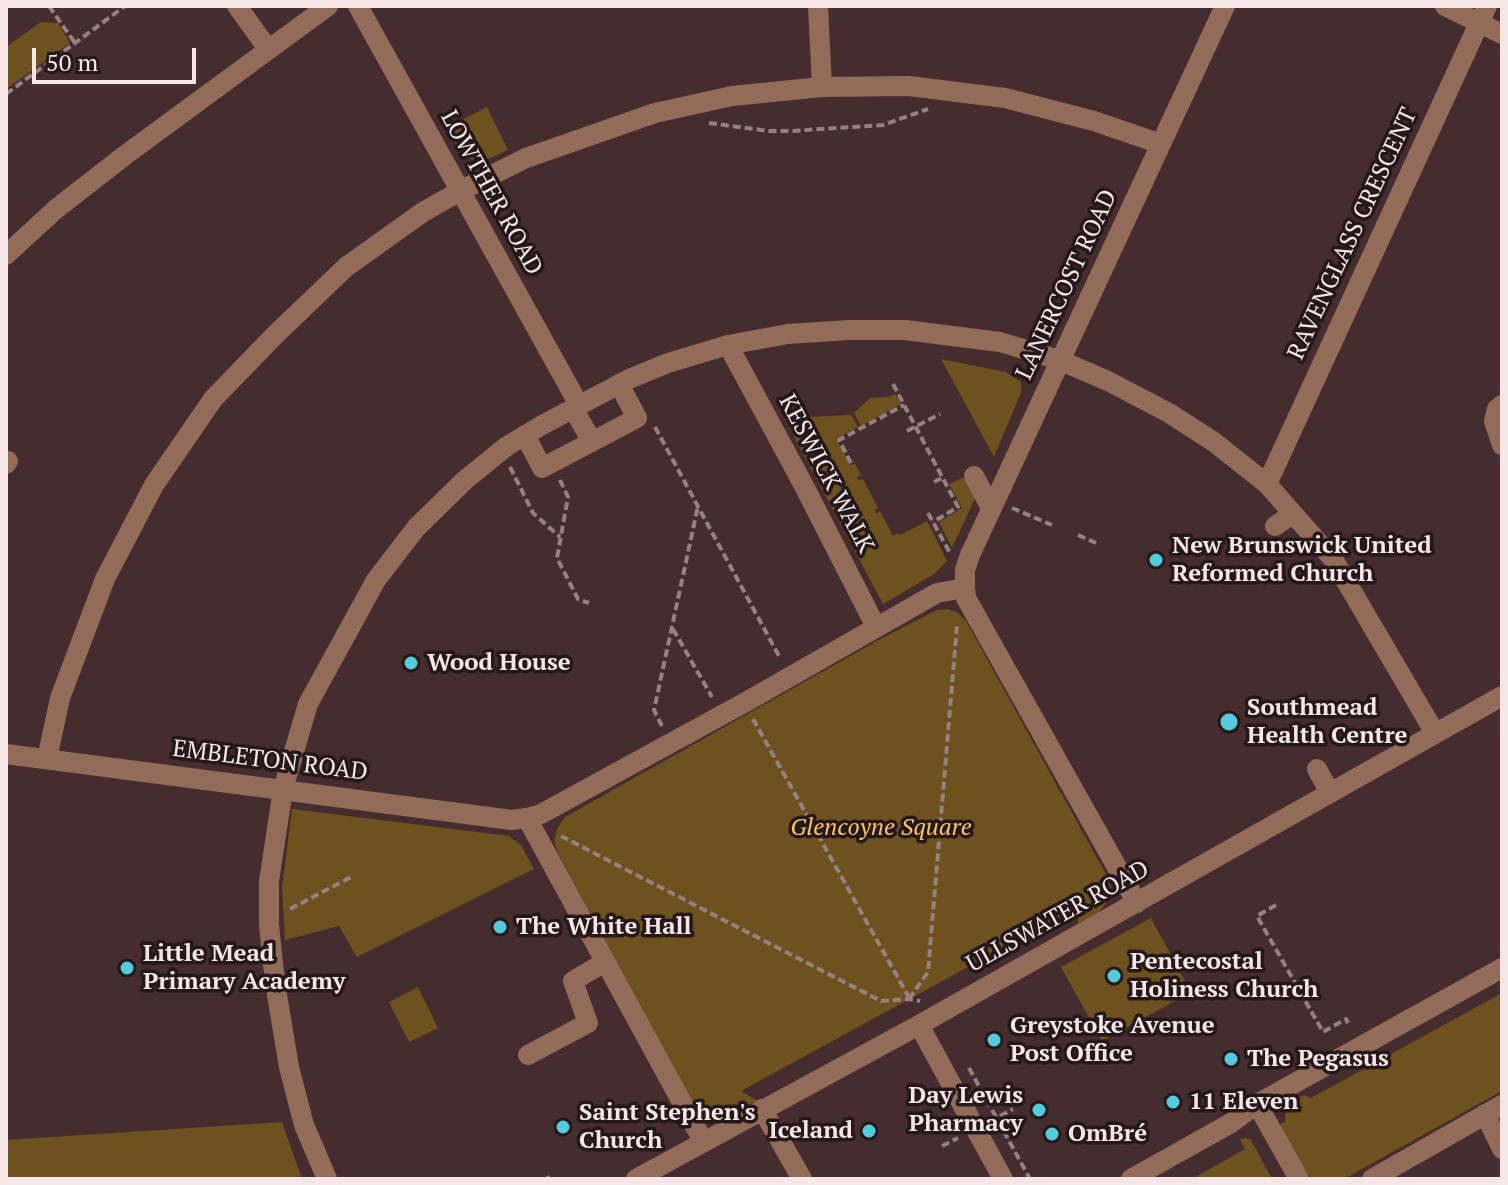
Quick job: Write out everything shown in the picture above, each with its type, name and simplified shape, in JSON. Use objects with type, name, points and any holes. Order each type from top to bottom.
[{"type":"street","points":[[237,6],[268,49]]},
{"type":"street","points":[[6,255],[56,209],[328,6]]},
{"type":"street","name":"LOWTHER ROAD","points":[[358,6],[576,406],[592,442]]},
{"type":"street","points":[[818,6],[822,87]]},
{"type":"street","name":"LANERCOST ROAD","points":[[965,588],[965,570],[993,504],[1225,6]]},
{"type":"street","points":[[1445,6],[1483,14],[1502,34]]},
{"type":"street","name":"RAVENGLASS CRESCENT","points":[[1267,484],[1483,14]]},
{"type":"street","points":[[47,759],[60,698],[105,579],[154,485],[213,399],[346,267],[423,212],[460,191],[526,158],[655,113],[732,96],[822,87],[909,86],[1005,98],[1094,121],[1161,144]]},
{"type":"street","points":[[327,1179],[304,1125],[289,1067],[269,925],[269,881],[283,789],[308,704],[376,580],[416,528],[465,480],[525,435],[619,384],[668,363],[728,345],[788,334],[905,330],[1000,342],[1059,360],[1108,381],[1169,413],[1214,442],[1267,484],[1333,559],[1435,733]]},
{"type":"street","name":"KESWICK WALK","points":[[728,345],[876,627]]},
{"type":"street","points":[[525,435],[542,468],[637,418],[619,384]]},
{"type":"street","points":[[1502,405],[1497,409],[1494,421],[1502,445]]},
{"type":"street","points":[[974,476],[993,504]]},
{"type":"street","points":[[1275,526],[1293,514]]},
{"type":"street","points":[[703,1141],[527,818],[541,814],[744,703],[937,593],[965,588],[966,598],[1137,903]]},
{"type":"street","name":"ULLSWATER ROAD","points":[[636,1179],[919,1025],[1502,696]]},
{"type":"street","name":"EMBLETON ROAD","points":[[6,754],[512,820],[527,818]]},
{"type":"street","points":[[1317,769],[1330,793]]},
{"type":"street","points":[[528,1055],[588,1023],[573,981],[605,962]]},
{"type":"street","points":[[1131,1179],[1231,1123],[1257,1104],[1502,968]]},
{"type":"street","points":[[919,1025],[1003,1179]]},
{"type":"street","points":[[1257,1104],[1299,1179]]},
{"type":"street","points":[[762,1109],[802,1179]]},
{"type":"street","points":[[1372,1179],[1404,1170],[1494,1109],[1502,1149]]},
{"type":"path","points":[[49,6],[75,43]]},
{"type":"path","points":[[6,94],[125,6]]},
{"type":"path","points":[[701,120],[769,131],[791,131],[889,124],[930,109]]},
{"type":"path","points":[[893,384],[958,507],[933,522]]},
{"type":"path","points":[[851,463],[839,440],[904,405]]},
{"type":"path","points":[[907,431],[940,414]]},
{"type":"path","points":[[649,417],[790,677]]},
{"type":"path","points":[[501,451],[533,513],[561,537]]},
{"type":"path","points":[[552,463],[568,497],[557,558],[578,599],[589,603]]},
{"type":"path","points":[[934,482],[942,478]]},
{"type":"path","points":[[993,504],[1052,525]]},
{"type":"path","points":[[671,742],[654,710],[698,506]]},
{"type":"path","points":[[928,513],[947,550]]},
{"type":"path","points":[[1078,535],[1096,543]]},
{"type":"path","points":[[909,999],[928,972],[957,617],[965,588]]},
{"type":"path","points":[[672,626],[722,715]]},
{"type":"path","points":[[744,703],[918,1015],[919,1025]]},
{"type":"path","points":[[527,818],[881,1001],[909,999]]},
{"type":"path","points":[[269,925],[305,899],[353,876]]},
{"type":"path","points":[[1276,905],[1257,916],[1323,1032],[1346,1019],[1348,1023]]},
{"type":"path","points":[[1000,1116],[1013,1109]]},
{"type":"path","points":[[942,1146],[968,1133]]},
{"type":"green space","points":[[41,22],[58,23],[70,43],[6,89],[6,47]]},
{"type":"green space","points":[[487,107],[508,150],[488,159],[469,159],[460,152],[447,128]]},
{"type":"green space","points":[[941,359],[1006,372],[1021,382],[1021,393],[994,457]]},
{"type":"green space","points":[[895,394],[901,404],[861,426],[854,413],[870,398]]},
{"type":"green space","points":[[851,415],[858,427],[836,439],[851,465],[855,464],[861,475],[857,477],[858,480],[863,479],[878,508],[876,514],[880,511],[893,536],[927,521],[947,561],[934,574],[883,604],[784,418]]},
{"type":"green space","points":[[962,478],[976,496],[952,548],[939,522],[962,508],[949,484]]},
{"type":"green space","name":"Glencoyne Square","points":[[947,609],[958,613],[966,621],[1107,876],[1111,887],[1107,902],[1099,912],[1078,924],[1078,907],[741,1091],[758,1101],[731,1116],[716,1118],[701,1112],[692,1101],[558,853],[554,840],[558,827],[565,817],[882,638],[937,610]]},
{"type":"green space","points":[[292,809],[509,836],[521,845],[534,869],[357,957],[339,926],[285,940],[282,888]]},
{"type":"green space","points":[[1151,918],[1191,992],[1102,1041],[1061,967]]},
{"type":"green space","points":[[418,987],[438,1028],[409,1042],[389,1002]]},
{"type":"green space","points":[[1502,993],[1502,1091],[1344,1179],[1311,1179],[1278,1125],[1285,1122],[1286,1105],[1304,1095],[1311,1098]]},
{"type":"green space","points":[[282,1122],[302,1179],[6,1179],[6,1140]]},
{"type":"green space","points":[[1240,1139],[1251,1140],[1272,1179],[1192,1179],[1245,1149]]},
{"type":"place","name":"New Brunswick United Reformed Church","points":[[1156,560]]},
{"type":"place","name":"Wood House","points":[[411,663]]},
{"type":"place","name":"Southmead Health Centre","points":[[1229,722]]},
{"type":"place","name":"The White Hall","points":[[500,927]]},
{"type":"place","name":"Little Mead Primary Academy","points":[[127,968]]},
{"type":"place","name":"Pentecostal Holiness Church","points":[[1114,976]]},
{"type":"place","name":"Greystoke Avenue Post Office","points":[[994,1040]]},
{"type":"place","name":"The Pegasus","points":[[1231,1059]]},
{"type":"place","name":"11 Eleven","points":[[1173,1102]]},
{"type":"place","name":"Day Lewis Pharmacy","points":[[1039,1110]]},
{"type":"place","name":"Saint Stephen's Church","points":[[563,1127]]},
{"type":"place","name":"Iceland","points":[[869,1131]]},
{"type":"place","name":"OmBré","points":[[1052,1134]]}]
